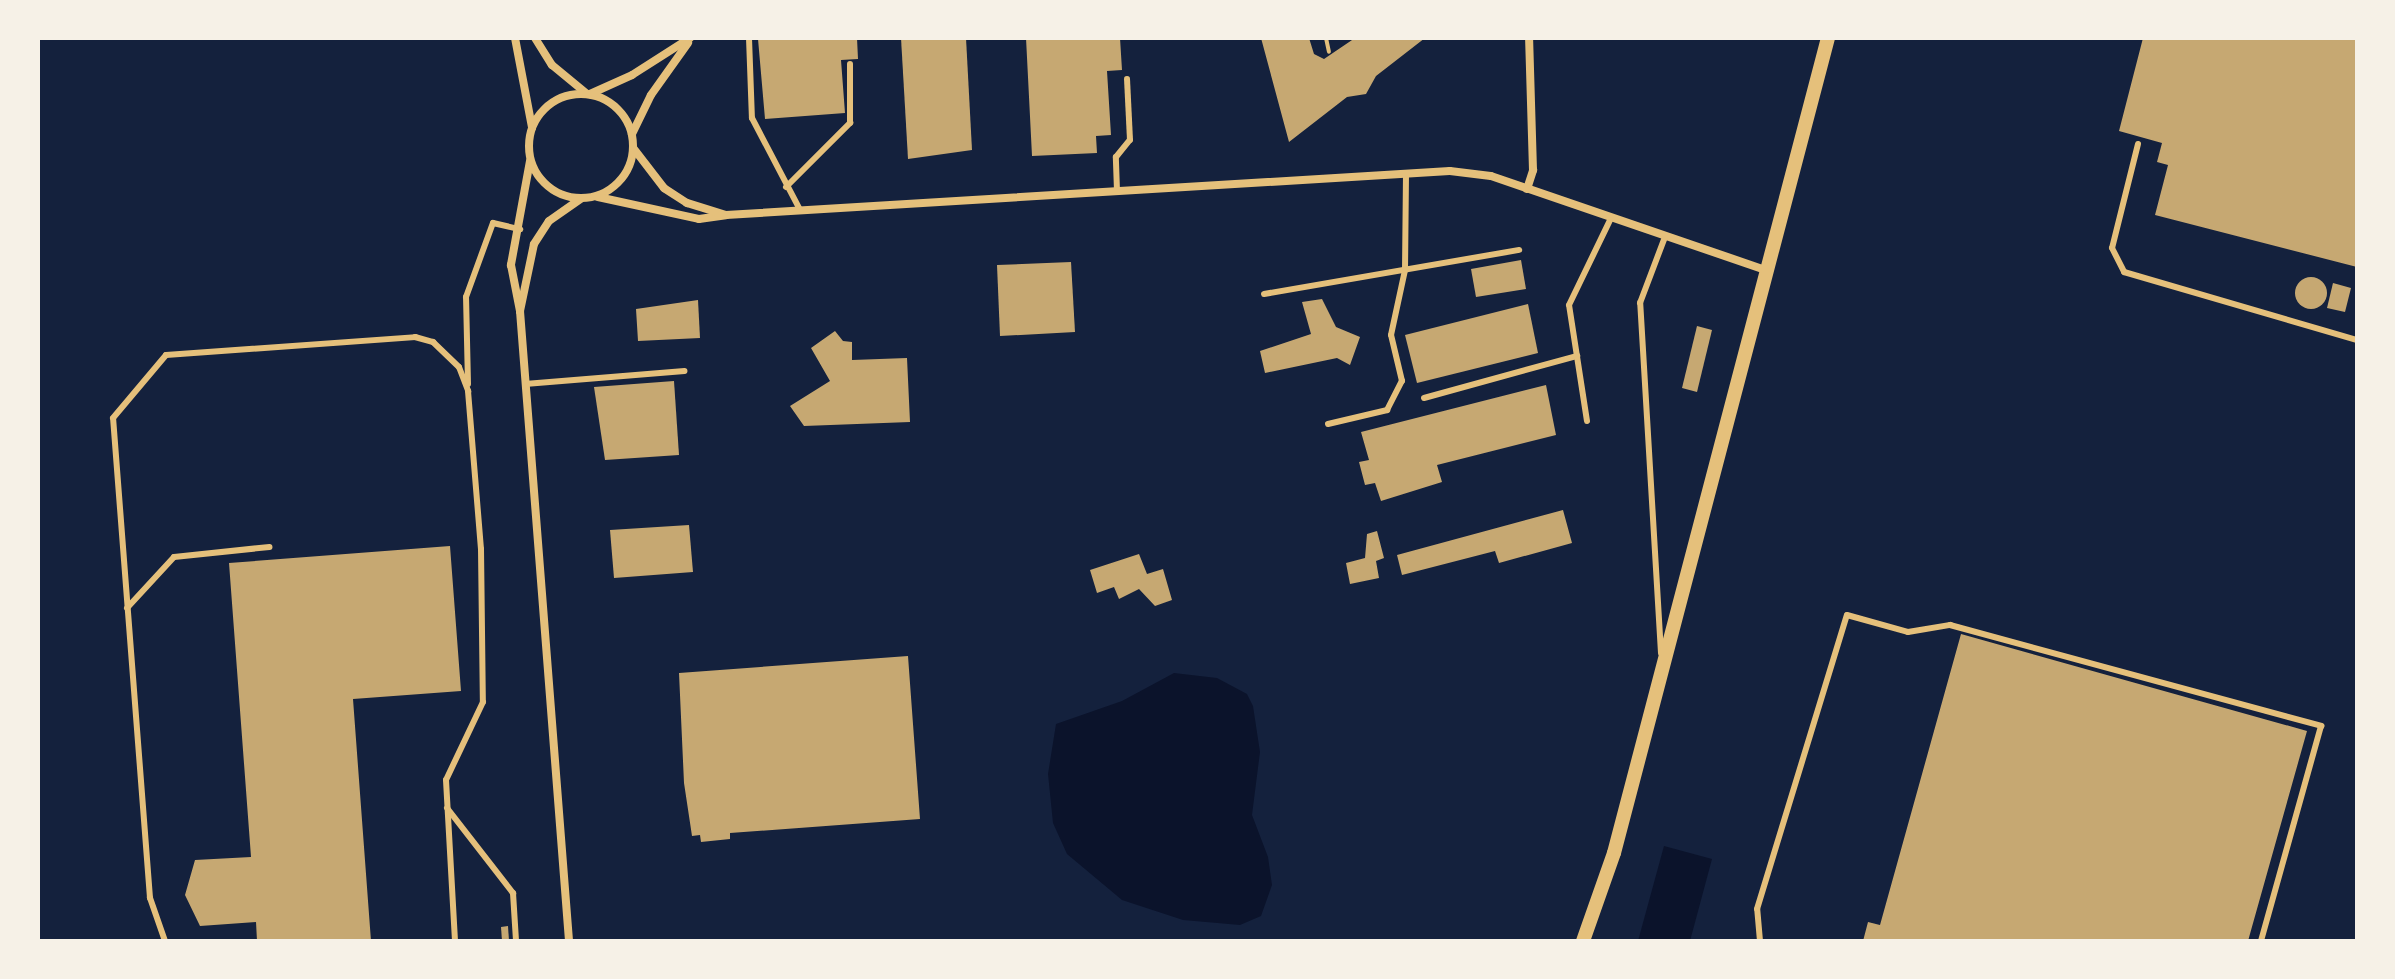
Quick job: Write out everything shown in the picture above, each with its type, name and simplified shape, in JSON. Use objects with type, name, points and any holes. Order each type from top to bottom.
[{"type":"street","points":[[515,38],[532,127],[520,229],[511,265],[520,311],[569,941]]},
{"type":"street","points":[[535,38],[552,65],[588,94],[618,109],[632,134],[634,149],[623,178],[597,196]]},
{"type":"street","points":[[532,127],[553,101],[588,94],[632,75],[690,38]]},
{"type":"street","points":[[632,134],[651,95],[690,38]]},
{"type":"street","points":[[1527,189],[1533,170],[1529,38]]},
{"type":"street","points":[[1583,941],[1614,853],[1828,38]]},
{"type":"street","points":[[634,149],[664,188],[687,203],[726,215]]},
{"type":"street","points":[[530,161],[549,188],[581,199]]},
{"type":"street","points":[[520,311],[534,244],[549,221],[581,199],[597,196],[699,219],[800,210],[1406,174],[1491,176],[1765,270]]},
{"type":"lane","points":[[749,38],[752,118],[800,210]]},
{"type":"lane","points":[[786,187],[850,123],[850,64]]},
{"type":"lane","points":[[1117,191],[1116,157],[1130,140],[1127,79]]},
{"type":"lane","points":[[2138,144],[2112,248],[2124,272],[2357,340]]},
{"type":"lane","points":[[1328,424],[1387,410],[1402,381],[1391,335],[1405,270],[1406,174]]},
{"type":"lane","points":[[1587,421],[1569,305],[1611,218]]},
{"type":"lane","points":[[455,941],[446,780],[483,702],[481,549],[468,391],[466,297],[493,223],[520,229]]},
{"type":"lane","points":[[1662,668],[1640,303],[1665,237]]},
{"type":"lane","points":[[1264,294],[1519,250]]},
{"type":"lane","points":[[165,941],[150,898],[113,418],[166,355],[415,337],[433,342],[459,367],[468,391]]},
{"type":"lane","points":[[1424,398],[1577,356]]},
{"type":"lane","points":[[525,384],[684,371]]},
{"type":"lane","points":[[127,608],[174,557],[269,547]]},
{"type":"lane","points":[[1760,941],[1757,909],[1847,615],[1908,632],[1950,625],[2321,726],[2261,941]]},
{"type":"lane","points":[[446,807],[513,893],[516,941]]},
{"type":"path","points":[[1326,38],[1329,52]]},
{"type":"water","points":[[1174,673],[1217,678],[1247,694],[1253,706],[1260,752],[1252,815],[1268,857],[1272,885],[1261,916],[1240,925],[1183,920],[1122,900],[1067,854],[1053,823],[1048,774],[1056,724],[1122,701]]},
{"type":"water","points":[[1664,846],[1712,859],[1690,941],[1638,941]]},
{"type":"building","points":[[857,38],[858,59],[841,60],[845,113],[765,119],[758,39]]},
{"type":"building","points":[[901,38],[966,38],[972,150],[908,159]]},
{"type":"building","points":[[1026,38],[1120,38],[1122,70],[1107,71],[1111,135],[1096,136],[1097,153],[1032,156]]},
{"type":"building","points":[[1261,38],[1309,38],[1314,54],[1324,59],[1355,38],[1425,38],[1376,76],[1366,94],[1347,97],[1289,142]]},
{"type":"building","points":[[2143,38],[2357,38],[2357,267],[2155,215],[2168,165],[2157,162],[2162,143],[2119,131]]},
{"type":"building","points":[[1521,260],[1526,289],[1476,297],[1471,269]]},
{"type":"building","points":[[1071,262],[1075,332],[1000,336],[997,265]]},
{"type":"building","points":[[2311,277],[2322,282],[2327,293],[2322,304],[2311,309],[2300,304],[2295,293],[2300,282]]},
{"type":"building","points":[[2333,283],[2351,288],[2345,312],[2327,308]]},
{"type":"building","points":[[1322,299],[1336,327],[1360,337],[1350,365],[1337,358],[1265,373],[1260,351],[1311,334],[1302,302]]},
{"type":"building","points":[[698,300],[700,338],[638,341],[636,309]]},
{"type":"building","points":[[1528,304],[1538,353],[1417,383],[1405,335]]},
{"type":"building","points":[[1697,326],[1712,330],[1697,392],[1682,388]]},
{"type":"building","points":[[835,331],[843,341],[852,342],[852,360],[907,358],[910,422],[804,426],[790,406],[830,381],[811,348]]},
{"type":"building","points":[[674,381],[679,455],[605,460],[594,387]]},
{"type":"building","points":[[1546,385],[1556,435],[1437,465],[1442,482],[1381,501],[1375,483],[1365,485],[1359,462],[1369,460],[1361,432]]},
{"type":"building","points":[[1563,510],[1572,543],[1499,563],[1495,551],[1402,575],[1397,555]]},
{"type":"building","points":[[689,525],[693,572],[614,578],[610,530]]},
{"type":"building","points":[[1377,531],[1384,558],[1376,561],[1379,578],[1350,584],[1346,563],[1365,558],[1367,534]]},
{"type":"building","points":[[450,546],[461,691],[353,699],[371,941],[257,941],[256,922],[200,926],[185,895],[195,860],[251,857],[229,563]]},
{"type":"building","points":[[1139,554],[1147,574],[1163,569],[1172,600],[1155,606],[1139,589],[1119,599],[1114,587],[1097,593],[1090,570]]},
{"type":"building","points":[[1961,634],[2307,731],[2248,941],[1863,941],[1868,922],[1880,925]]},
{"type":"building","points":[[908,656],[920,819],[730,833],[730,839],[701,842],[700,835],[692,836],[684,783],[679,673]]},
{"type":"building","points":[[508,926],[509,941],[502,941],[501,927]]}]
